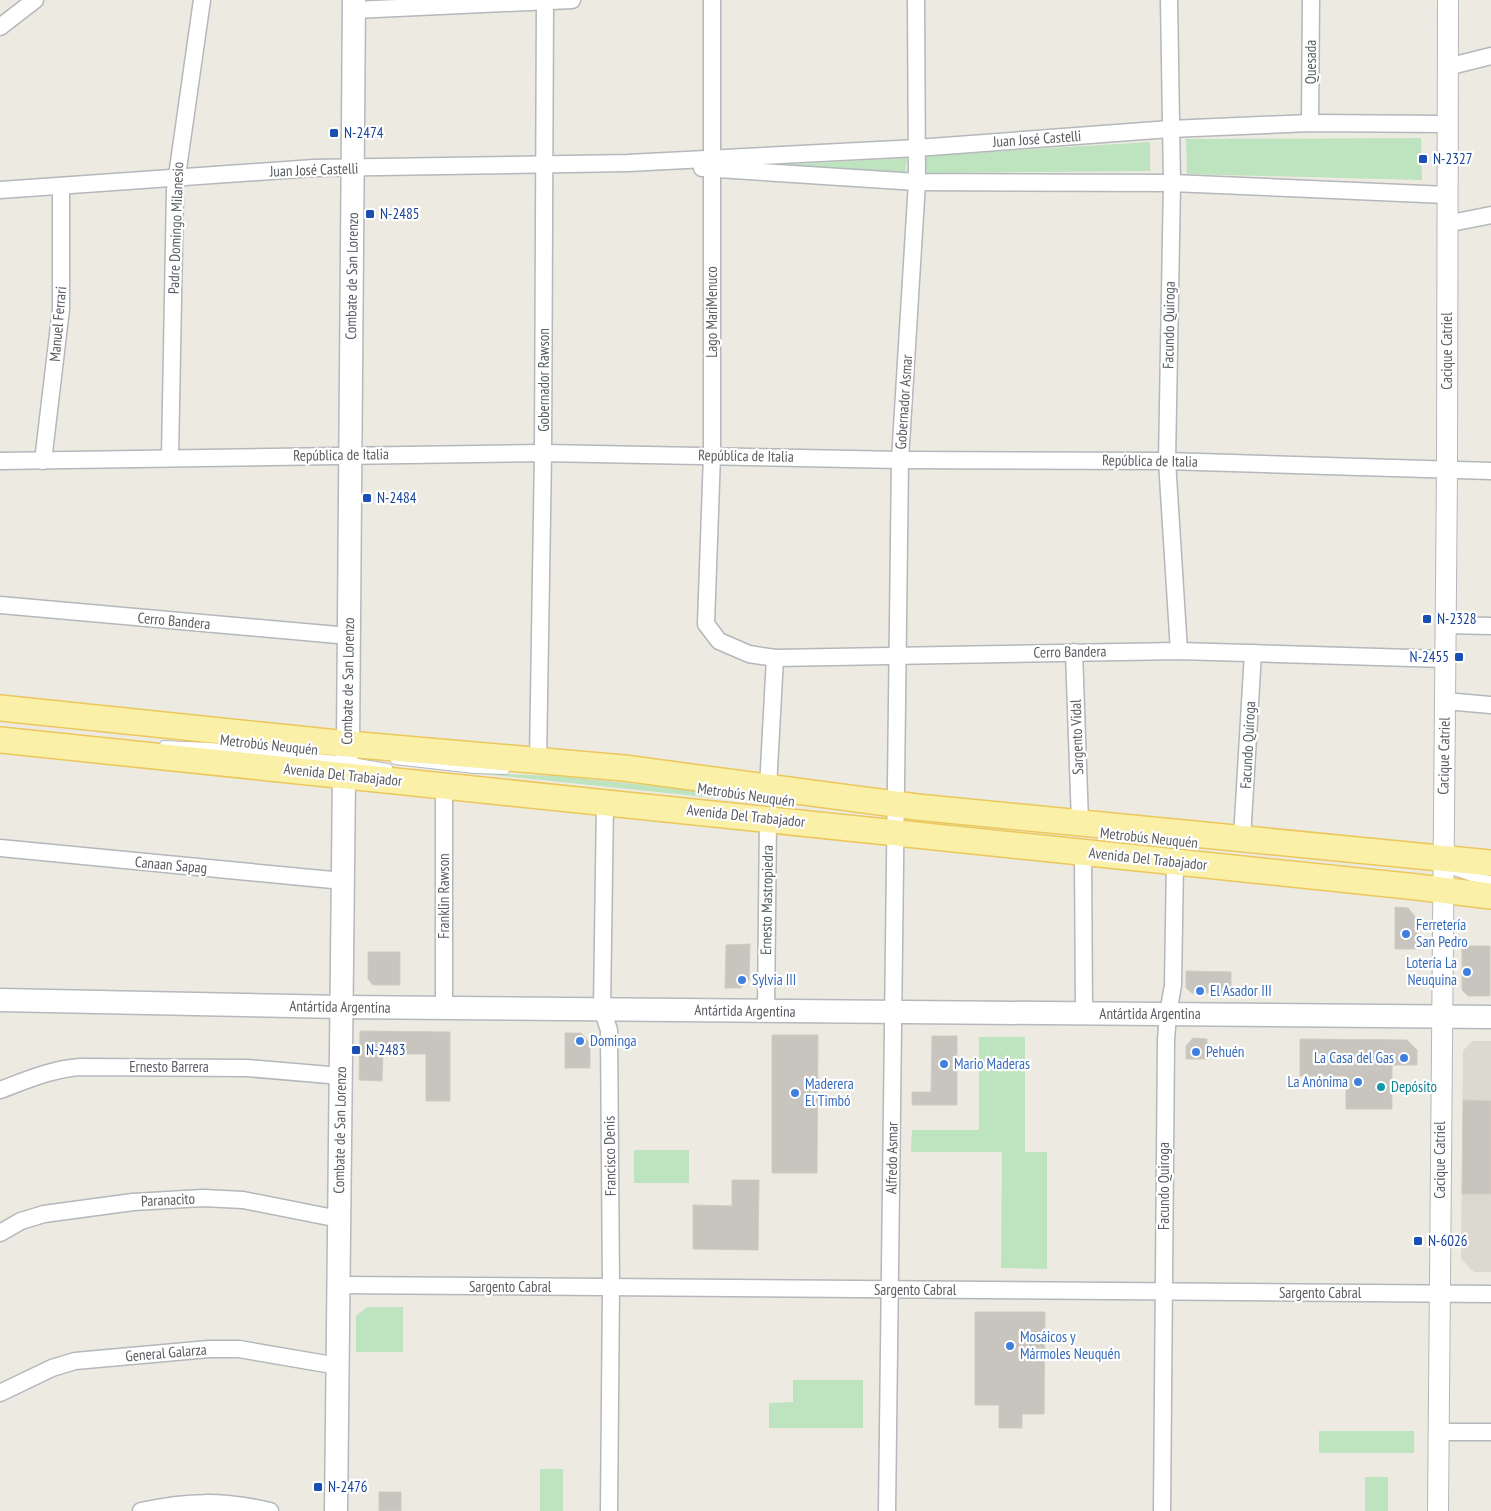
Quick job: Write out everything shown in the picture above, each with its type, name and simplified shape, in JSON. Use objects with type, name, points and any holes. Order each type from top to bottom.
[{"type":"main road","name":"Combate de San Lorenzo","points":[[336,1511],[343,881],[349,636],[354,5]]},
{"type":"main road","name":"Avenida Del Trabajador","points":[[0,708],[346,759],[444,785],[768,819],[895,818],[1080,822],[1242,838],[1444,875],[1491,896]]},
{"type":"main road","name":"Avenida Del Trabajador","points":[[0,740],[346,759],[624,768],[768,787],[895,818],[1083,852],[1178,852],[1444,875],[1491,863]]},
{"type":"main road","name":"Antártida Argentina","points":[[0,1000],[342,1007],[1491,1017]]},
{"type":"street","points":[[0,28],[35,0]]},
{"type":"street","name":"Padre Domingo Milanesio","points":[[170,458],[176,178],[202,0]]},
{"type":"street","points":[[354,5],[572,0]]},
{"type":"street","name":"Lago MariMenuco","points":[[706,624],[712,455],[712,0]]},
{"type":"street","name":"Gobernador Asmar","points":[[895,818],[900,460],[917,182],[916,0]]},
{"type":"street","name":"Facundo Quiroga","points":[[1169,0],[1172,182],[1167,461],[1179,650]]},
{"type":"street","name":"Quesada","points":[[1310,123],[1311,0]]},
{"type":"street","name":"Cacique Catriel","points":[[1438,1511],[1447,470],[1446,195],[1448,0]]},
{"type":"street","name":"Gobernador Rawson","points":[[527,765],[543,453],[545,1]]},
{"type":"street","points":[[1447,67],[1491,56]]},
{"type":"street","name":"Juan José Castelli","points":[[712,164],[1170,129],[1310,123],[1447,124]]},
{"type":"street","name":"Juan José Castelli","points":[[0,190],[314,168],[545,166],[628,163],[712,164],[917,182],[1172,182],[1446,195]]},
{"type":"street","name":"Manuel Ferrari","points":[[43,460],[61,308],[61,186]]},
{"type":"street","points":[[1446,224],[1491,215]]},
{"type":"street","name":"República de Italia","points":[[0,461],[543,453],[900,460],[1167,461],[1491,471]]},
{"type":"street","name":"Cerro Bandera","points":[[0,605],[349,636]]},
{"type":"street","name":"Cerro Bandera","points":[[706,624],[719,641],[749,654],[775,658],[1179,650],[1445,659]]},
{"type":"street","points":[[1445,625],[1491,626]]},
{"type":"street","name":"Sargento Vidal","points":[[1074,652],[1080,822]]},
{"type":"street","name":"Facundo Quiroga","points":[[1242,838],[1253,653]]},
{"type":"street","points":[[768,787],[775,658]]},
{"type":"street","points":[[1444,701],[1491,705]]},
{"type":"street","name":"Franklin Rawson","points":[[444,785],[444,1008]]},
{"type":"street","name":"Francisco Denis","points":[[605,801],[602,1009],[609,1030],[612,1287],[609,1511]]},
{"type":"street","name":"Alfredo Asmar","points":[[887,1511],[895,818]]},
{"type":"street","name":"Ernesto Mastropiedra","points":[[766,1011],[768,819]]},
{"type":"street","name":"Canaan Sapag","points":[[0,848],[343,881]]},
{"type":"street","points":[[1083,852],[1084,1014]]},
{"type":"street","name":"Facundo Quiroga","points":[[1162,1511],[1166,1032],[1173,985],[1178,852]]},
{"type":"street","name":"Ernesto Barrera","points":[[0,1090],[52,1071],[80,1068],[247,1068],[341,1076]]},
{"type":"street","name":"Paranacito","points":[[0,1233],[21,1220],[44,1214],[134,1202],[203,1198],[243,1200],[339,1219]]},
{"type":"street","name":"Sargento Cabral","points":[[338,1285],[1491,1294]]},
{"type":"street","name":"General Galarza","points":[[0,1393],[52,1368],[74,1360],[209,1349],[248,1350],[338,1366]]},
{"type":"street","points":[[1438,1432],[1491,1432]]},
{"type":"street","points":[[141,1511],[174,1505],[215,1502],[270,1511]]},
{"type":"lane","name":"Metrobús Neuquén","points":[[197,737],[226,740]]},
{"type":"lane","name":"Metrobús Neuquén","points":[[245,742],[400,770]]},
{"type":"lane","name":"Metrobús Neuquén","points":[[154,744],[346,759]]},
{"type":"lane","name":"Metrobús Neuquén","points":[[895,818],[1178,852]]},
{"type":"lane","points":[[1444,875],[1491,880]]},
{"type":"lane","points":[[1444,875],[1491,888]]},
{"type":"shaded area","points":[[1472,1041],[1491,1041],[1491,1272],[1474,1272],[1461,1259],[1463,1051]]},
{"type":"green space","points":[[1421,138],[1422,180],[1187,174],[1186,139]]},
{"type":"green space","points":[[1150,142],[1150,171],[924,173],[925,156]]},
{"type":"green space","points":[[907,158],[905,173],[762,166]]},
{"type":"green space","points":[[473,773],[560,776],[701,791],[783,805]]},
{"type":"green space","points":[[979,1037],[1025,1037],[1025,1152],[1047,1152],[1047,1269],[1001,1268],[1002,1152],[911,1152],[912,1130],[979,1130]]},
{"type":"green space","points":[[634,1150],[689,1150],[689,1183],[634,1183]]},
{"type":"green space","points":[[367,1307],[403,1307],[403,1352],[356,1352],[356,1316]]},
{"type":"green space","points":[[793,1380],[863,1380],[863,1428],[769,1428],[769,1403],[793,1402]]},
{"type":"green space","points":[[1319,1431],[1414,1431],[1414,1453],[1319,1453]]},
{"type":"green space","points":[[540,1469],[563,1469],[563,1511],[540,1511]]},
{"type":"green space","points":[[1365,1477],[1388,1477],[1388,1511],[1365,1511]]},
{"type":"building","name":"Ferretería San Pedro","points":[[1395,907],[1408,908],[1417,919],[1417,949],[1395,949]]},
{"type":"building","points":[[750,944],[749,980],[741,988],[725,988],[726,945]]},
{"type":"building","points":[[1462,946],[1490,946],[1490,996],[1468,996],[1462,990]]},
{"type":"building","points":[[368,952],[400,952],[400,985],[373,985],[368,979]]},
{"type":"building","points":[[1186,971],[1231,972],[1231,993],[1192,993],[1186,988]]},
{"type":"building","points":[[360,1031],[450,1032],[450,1101],[426,1101],[426,1054],[383,1054],[382,1081],[359,1080]]},
{"type":"building","points":[[565,1033],[581,1033],[590,1043],[590,1068],[565,1068]]},
{"type":"building","name":"Maderera El Timbó","points":[[772,1035],[818,1035],[817,1173],[772,1173]]},
{"type":"building","name":"Mario Maderas","points":[[932,1036],[957,1036],[957,1105],[912,1105],[912,1092],[931,1092]]},
{"type":"building","name":"Pehuén","points":[[1193,1038],[1207,1039],[1207,1059],[1186,1059],[1186,1046]]},
{"type":"building","points":[[1300,1039],[1407,1040],[1417,1050],[1417,1065],[1392,1065],[1392,1109],[1346,1109],[1346,1076],[1300,1076]]},
{"type":"building","points":[[1463,1100],[1491,1101],[1491,1194],[1462,1194]]},
{"type":"building","points":[[732,1180],[759,1180],[758,1250],[693,1249],[693,1205],[732,1206]]},
{"type":"building","name":"Mosáicos y Mármoles Neuquén","points":[[975,1312],[1045,1312],[1044,1414],[1022,1414],[1022,1428],[999,1428],[999,1405],[975,1405]]},
{"type":"building","points":[[379,1492],[401,1492],[401,1511],[379,1511]]},
{"type":"place","name":"N-2474","points":[[334,133]]},
{"type":"place","name":"N-2327","points":[[1423,159]]},
{"type":"place","name":"N-2485","points":[[370,214]]},
{"type":"place","name":"N-2484","points":[[367,498]]},
{"type":"place","name":"N-2328","points":[[1427,619]]},
{"type":"place","name":"N-2455","points":[[1459,657]]},
{"type":"place","name":"Ferretería San Pedro","points":[[1406,934]]},
{"type":"place","name":"Lotería La Neuquina","points":[[1467,972]]},
{"type":"place","name":"Sylvia III","points":[[742,980]]},
{"type":"place","name":"El Asador III","points":[[1200,991]]},
{"type":"place","name":"Dominga","points":[[580,1041]]},
{"type":"place","name":"N-2483","points":[[356,1050]]},
{"type":"place","name":"Pehuén","points":[[1196,1052]]},
{"type":"place","name":"La Casa del Gas","points":[[1404,1058]]},
{"type":"place","name":"Mario Maderas","points":[[944,1064]]},
{"type":"place","name":"La Anónima","points":[[1358,1082]]},
{"type":"place","name":"Depósito","points":[[1381,1087]]},
{"type":"place","name":"Maderera El Timbó","points":[[795,1093]]},
{"type":"place","name":"N-6026","points":[[1418,1241]]},
{"type":"place","name":"Mosáicos y Mármoles Neuquén","points":[[1010,1346]]},
{"type":"place","name":"N-2476","points":[[318,1487]]}]
